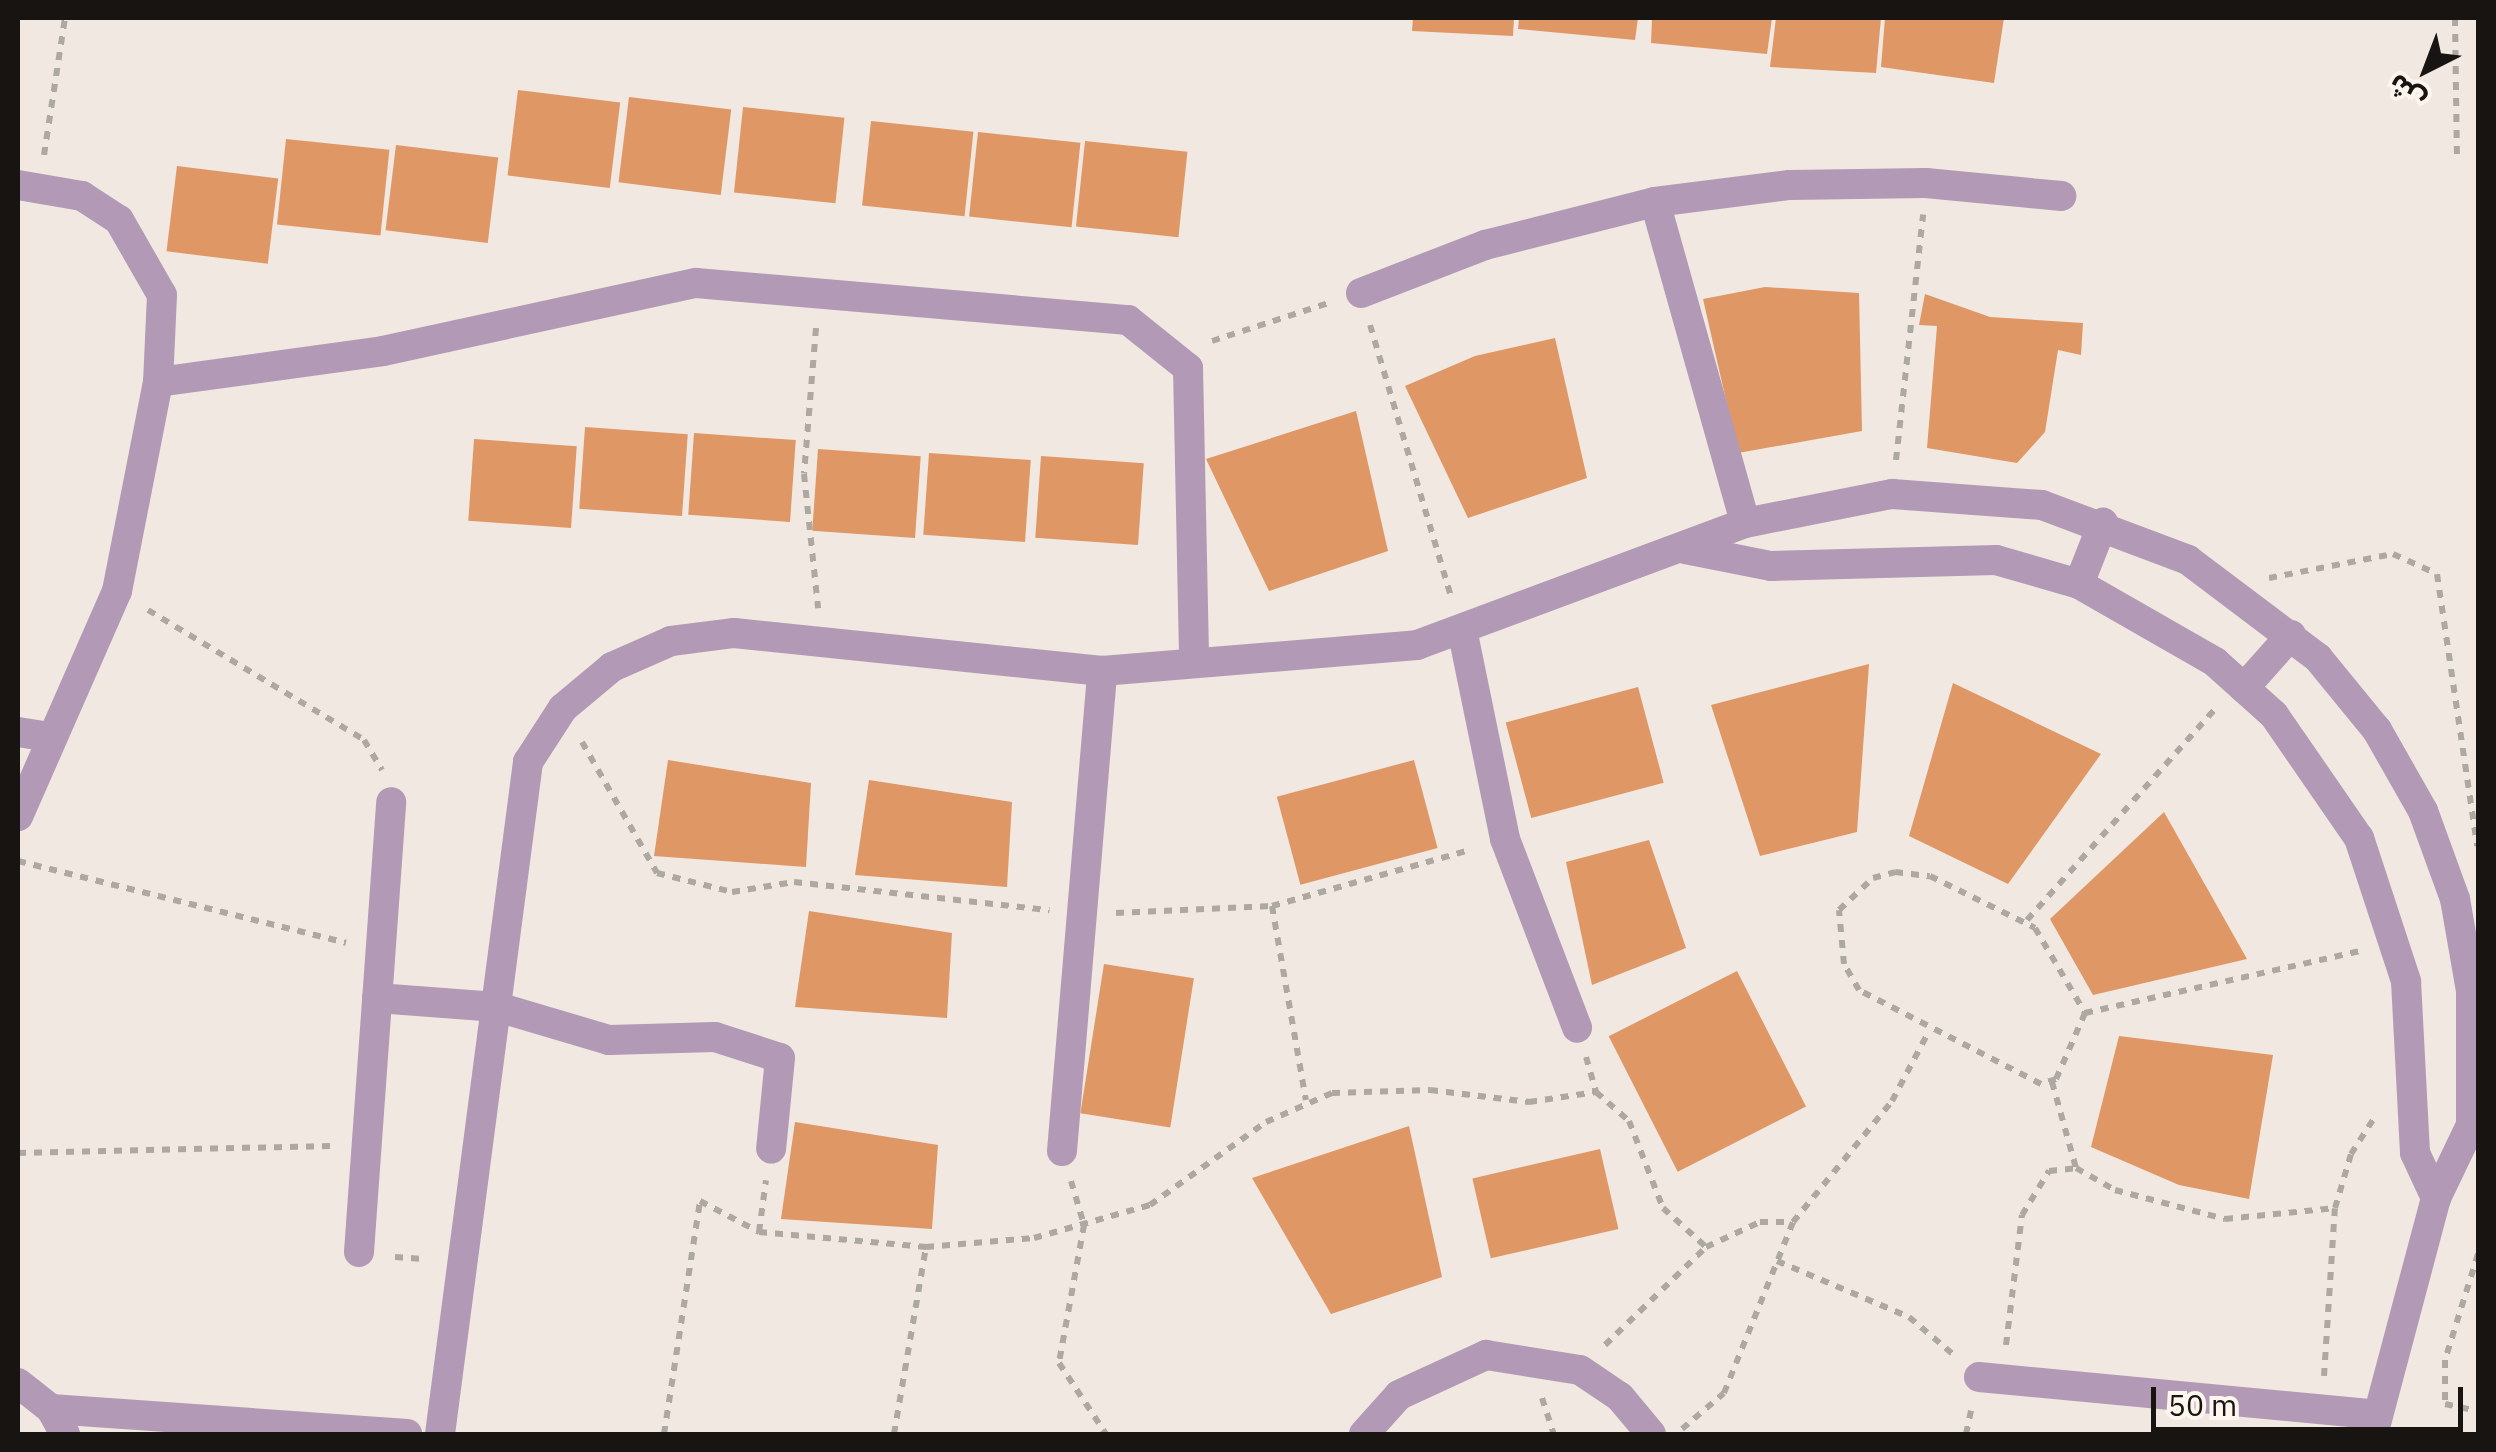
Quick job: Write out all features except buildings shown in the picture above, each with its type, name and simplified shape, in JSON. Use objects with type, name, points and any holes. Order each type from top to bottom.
[{"type":"street","points":[[1360,292],[1486,245],[1655,202],[1790,185],[1926,183],[2061,196]]},
{"type":"street","points":[[18,816],[48,737],[117,591],[158,382],[162,295],[146,254],[119,220],[28,185]]},
{"type":"street","points":[[1655,202],[1745,523]]},
{"type":"street","points":[[158,382],[383,351],[663,286],[816,286],[1085,310],[1128,320],[1188,368],[1192,414],[1194,661]]},
{"type":"street","points":[[440,1434],[457,1262],[497,1007],[528,762],[563,708],[612,667],[671,641],[734,633],[1102,671],[1463,634],[1745,523],[1892,494],[1986,497],[2103,523],[2228,586],[2291,635],[2377,730],[2423,811],[2455,899],[2471,991],[2471,1125],[2436,1198],[2373,1424],[2324,1409],[1990,1378]]},
{"type":"street","points":[[2080,584],[2103,523]]},
{"type":"street","points":[[1684,549],[1772,566],[1996,560],[2080,584],[2151,618],[2242,685],[2321,774],[2350,822],[2397,943],[2414,1081],[2416,1153],[2436,1198]]},
{"type":"street","points":[[1463,634],[1505,839],[1577,1028]]},
{"type":"street","points":[[2242,685],[2291,635]]},
{"type":"street","points":[[1062,1151],[1102,671]]},
{"type":"street","points":[[18,732],[48,737]]},
{"type":"street","points":[[359,1252],[391,802]]},
{"type":"street","points":[[378,998],[497,1007],[610,1040],[715,1038],[780,1058],[771,1149]]},
{"type":"street","points":[[1364,1434],[1399,1395],[1454,1364],[1534,1356],[1580,1370],[1651,1434]]},
{"type":"street","points":[[18,1383],[58,1422],[408,1434]]},
{"type":"path","points":[[28,185],[65,18]]},
{"type":"path","points":[[2455,18],[2457,154]]},
{"type":"path","points":[[1892,494],[1926,183]]},
{"type":"path","points":[[816,286],[804,474],[810,590],[834,643]]},
{"type":"path","points":[[1173,354],[1360,292],[1463,634]]},
{"type":"path","points":[[2228,586],[2393,554],[2437,574],[2478,859]]},
{"type":"path","points":[[117,591],[364,740],[391,802]]},
{"type":"path","points":[[2027,920],[2242,685]]},
{"type":"path","points":[[563,708],[657,873],[732,892],[794,882],[1082,915],[1272,906],[1505,839]]},
{"type":"path","points":[[18,860],[380,951]]},
{"type":"path","points":[[2052,1082],[1929,1031],[1859,990],[1844,964],[1840,910],[1854,892],[1894,872],[1930,876],[2027,920],[2084,1013]]},
{"type":"path","points":[[1272,906],[1306,1100]]},
{"type":"path","points":[[2084,1013],[2397,943]]},
{"type":"path","points":[[2076,1168],[2052,1082],[2084,1013]]},
{"type":"path","points":[[1651,1434],[1685,1428],[1724,1393],[1793,1222],[1892,1102],[1929,1031]]},
{"type":"path","points":[[2324,1409],[2323,1286],[2334,1208],[2362,1134],[2414,1081]]},
{"type":"path","points":[[664,1434],[693,1206],[759,1232],[926,1246],[1084,1224],[1174,1192],[1306,1100],[1430,1090],[1528,1102],[1596,1092],[1629,1121],[1663,1208],[1706,1247]]},
{"type":"path","points":[[18,1153],[367,1146]]},
{"type":"path","points":[[759,1232],[771,1149]]},
{"type":"path","points":[[1062,1151],[1084,1224],[1059,1363],[1106,1434]]},
{"type":"path","points":[[1777,1262],[1909,1317],[1990,1378],[2022,1215],[2049,1172],[2076,1168],[2115,1190],[2225,1219],[2334,1208]]},
{"type":"path","points":[[1580,1370],[1706,1247],[1760,1222],[1793,1222]]},
{"type":"path","points":[[894,1434],[926,1246]]},
{"type":"path","points":[[359,1252],[457,1262]]},
{"type":"path","points":[[2478,1254],[2445,1360],[2445,1404],[2478,1411]]}]
